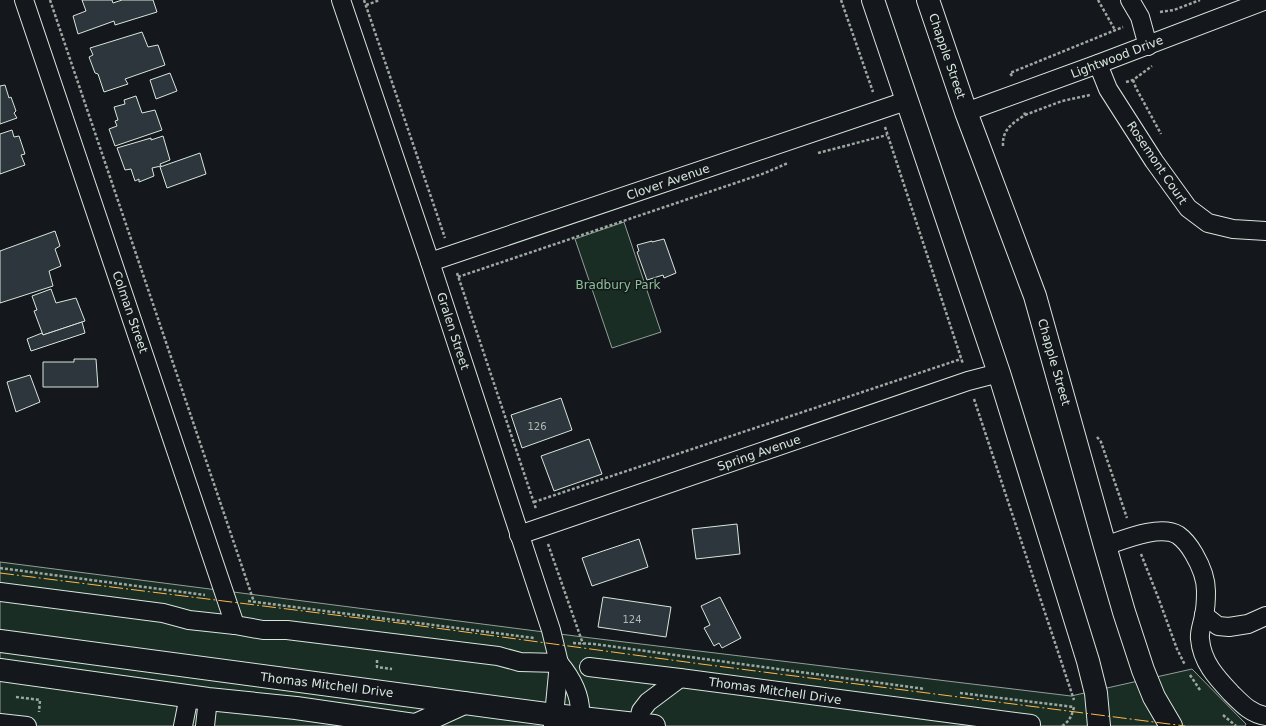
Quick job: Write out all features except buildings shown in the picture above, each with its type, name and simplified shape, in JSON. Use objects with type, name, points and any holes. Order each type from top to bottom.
[{"type":"street","name":"Colman Street","points":[[24,0],[234,625]]},
{"type":"street","name":"Gralen Street","points":[[341,0],[430,262],[551,630],[559,663],[553,720]]},
{"type":"street","points":[[873,0],[998,373],[1088,661],[1096,693],[1098,706],[1098,726]]},
{"type":"street","name":"Chapple Street","points":[[928,0],[966,112],[1035,296],[1124,612],[1143,670],[1154,697],[1170,726]]},
{"type":"street","points":[[1130,0],[1140,17],[1148,46]]},
{"type":"street","name":"Lightwood Drive","points":[[966,112],[1148,46],[1266,0]]},
{"type":"street","name":"Rosemont Court","points":[[1098,64],[1108,89],[1163,174],[1188,208],[1208,223],[1233,229],[1266,231]]},
{"type":"street","name":"Clover Avenue","points":[[430,262],[906,101]]},
{"type":"street","name":"Spring Avenue","points":[[519,535],[968,381],[998,373]]},
{"type":"street","points":[[1105,546],[1141,534],[1165,531],[1178,535],[1189,546],[1201,565],[1205,577],[1206,590],[1204,615],[1200,639],[1205,657],[1218,680],[1244,706],[1259,715],[1266,716]]},
{"type":"street","points":[[5,595],[163,613],[189,620],[263,630],[287,630],[498,656],[520,662],[559,663]]},
{"type":"street","points":[[1204,615],[1218,626],[1230,627],[1248,624],[1266,616]]},
{"type":"street","name":"Thomas Mitchell Drive","points":[[0,642],[464,703],[553,720],[644,725]]},
{"type":"street","name":"Gralen Street","points":[[559,663],[575,687],[579,701],[579,722]]},
{"type":"street","name":"Thomas Mitchell Drive","points":[[589,668],[680,678],[1032,724]]},
{"type":"street","points":[[183,726],[198,698],[202,669]]},
{"type":"street","points":[[0,670],[198,698],[296,708],[417,726],[464,703]]},
{"type":"street","points":[[644,725],[641,711],[648,702],[680,678]]},
{"type":"street","points":[[198,698],[205,726]]},
{"type":"street","name":"Thomas Mitchell Drive","points":[[961,715],[980,726]]},
{"type":"street","points":[[0,723],[33,720]]},
{"type":"path","points":[[50,0],[254,602]]},
{"type":"path","points":[[366,5],[380,0]]},
{"type":"path","points":[[1003,149],[1003,135],[1006,129],[1025,115],[1010,73],[1115,30],[1098,0]]},
{"type":"path","points":[[1160,12],[1174,10],[1200,0]]},
{"type":"path","points":[[1133,80],[1165,139]]},
{"type":"path","points":[[812,155],[887,135]]},
{"type":"path","points":[[458,276],[765,173],[792,161]]},
{"type":"path","points":[[534,502],[961,359]]},
{"type":"path","points":[[1094,433],[1101,442],[1126,516],[1177,649],[1186,667]]},
{"type":"path","points":[[542,528],[583,644]]},
{"type":"path","points":[[1189,673],[1202,692]]},
{"type":"path","points":[[16,696],[40,700],[33,720]]},
{"type":"path","points":[[1222,714],[1236,726]]},
{"type":"green space","name":"Bradbury Park","points":[[624,222],[661,332],[612,348],[575,239]]},
{"type":"green space","points":[[0,562],[583,637],[1071,696],[1192,669],[1246,724],[1245,726],[0,726]]},
{"type":"power","points":[[0,573],[399,623],[701,664],[1185,726]]}]
